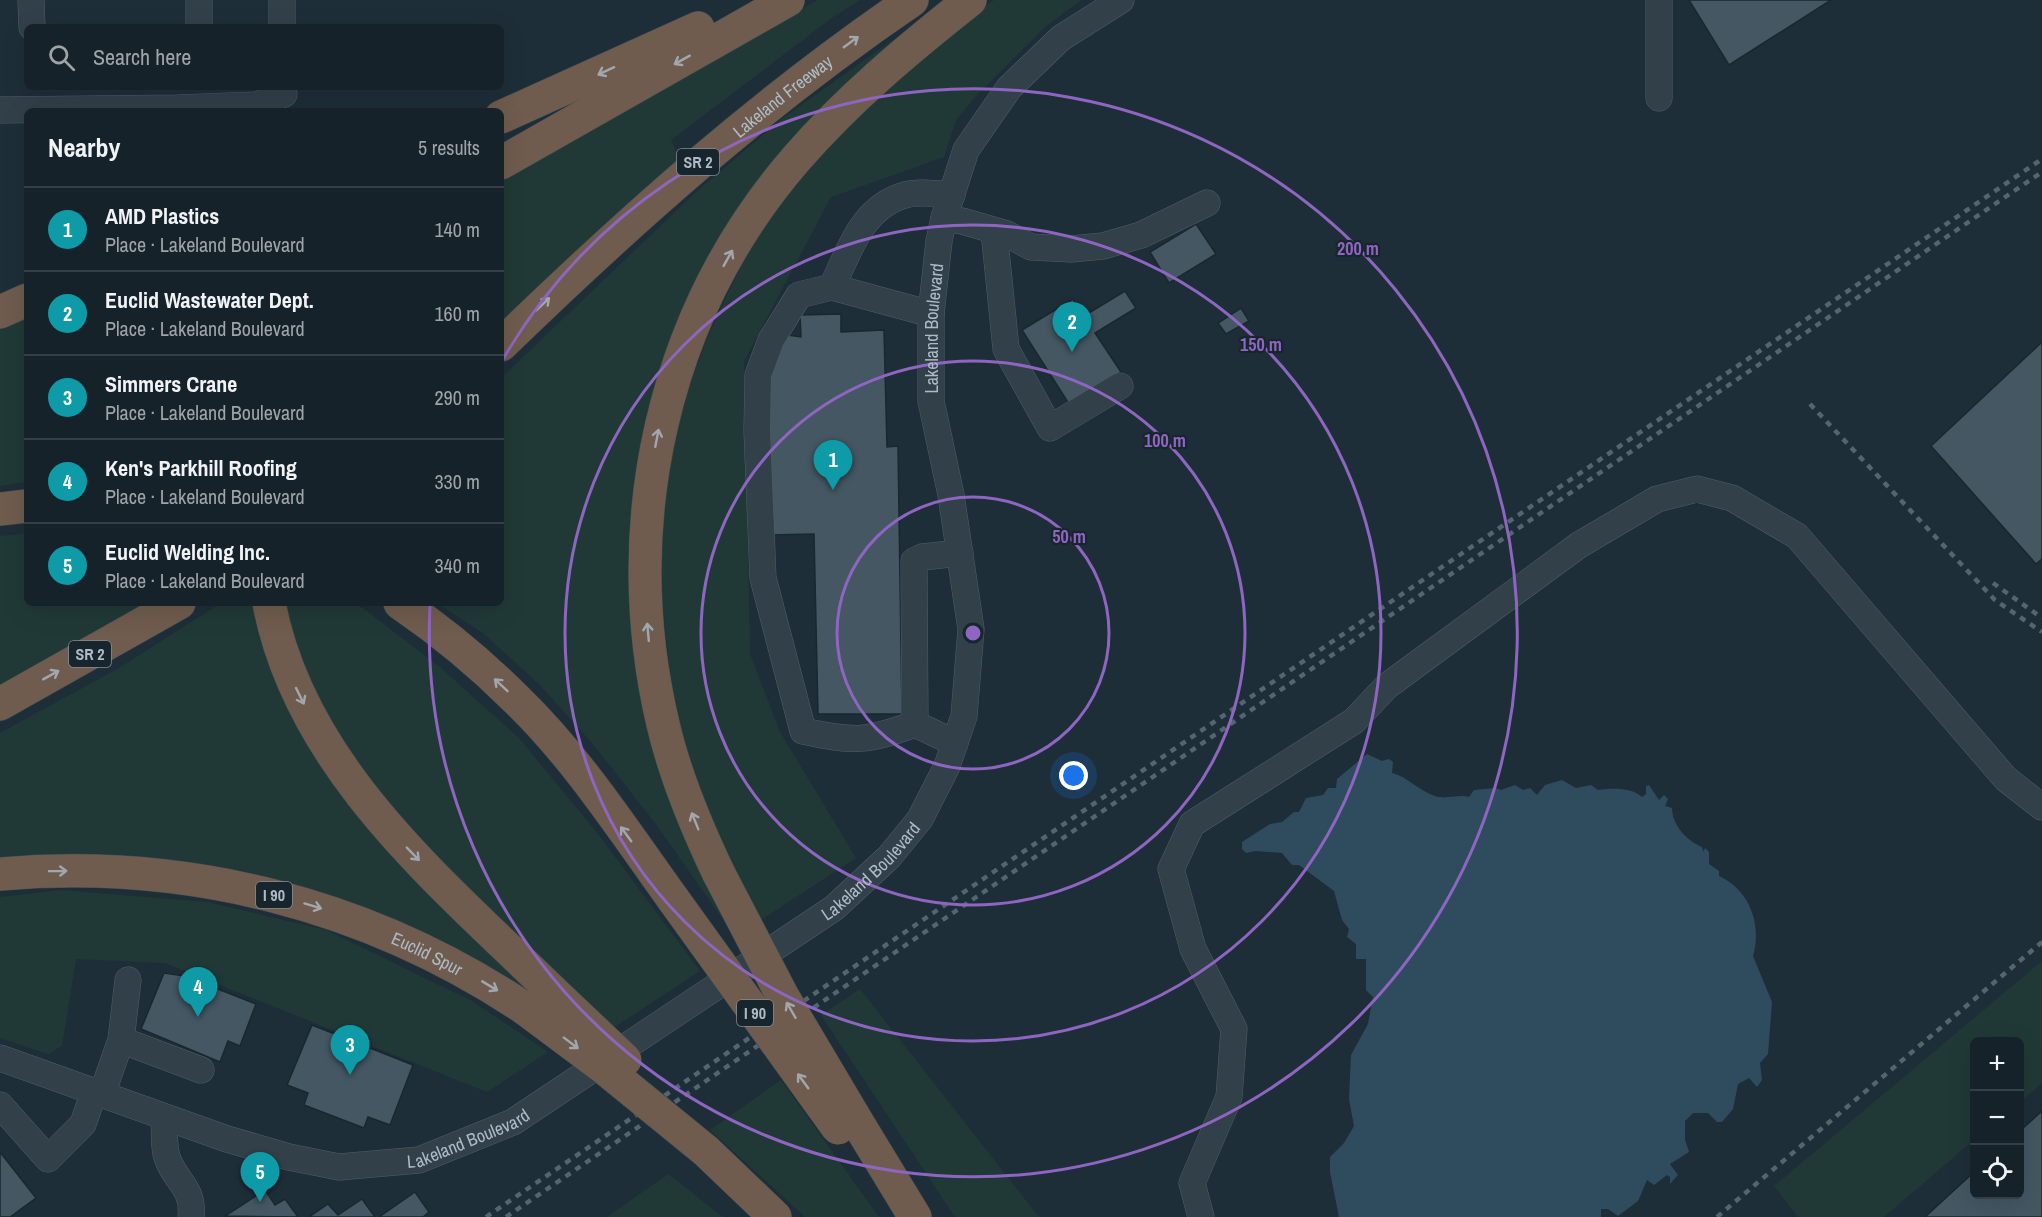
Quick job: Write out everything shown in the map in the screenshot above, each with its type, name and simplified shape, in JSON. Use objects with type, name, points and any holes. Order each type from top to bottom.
[{"type":"highway","points":[[504,116],[640,56],[753,0]]},
{"type":"highway","points":[[504,161],[788,0]]},
{"type":"highway","name":"Lakeland Freeway","points":[[504,342],[608,243],[738,129],[805,76],[912,0]]},
{"type":"highway","points":[[915,1217],[845,1122],[697,826],[673,760],[655,690],[644,579],[645,542],[650,476],[667,397],[680,359],[712,288],[749,221],[795,160],[846,105],[878,75],[970,0]]},
{"type":"highway","points":[[0,312],[24,301]]},
{"type":"highway","points":[[0,509],[24,506]]},
{"type":"highway","name":"SR 2","points":[[0,704],[174,606]]},
{"type":"highway","points":[[270,606],[278,642],[312,720],[327,747],[364,799],[439,881],[537,998],[651,1086],[706,1150],[775,1217]]},
{"type":"highway","name":"I 90","points":[[404,606],[442,634],[518,701],[583,776],[673,899],[845,1122],[906,1217]]},
{"type":"highway","name":"Euclid Spur","points":[[0,874],[88,871],[151,874],[217,882],[281,897],[343,916],[404,940],[465,971],[537,998]]},
{"type":"street","points":[[31,0],[32,24]]},
{"type":"street","points":[[198,24],[199,0]]},
{"type":"street","points":[[282,0],[282,24]]},
{"type":"street","name":"Lakeland Boulevard","points":[[0,1058],[164,1117],[289,1158],[339,1167],[419,1160],[513,1122],[834,908],[889,857],[920,819],[947,766],[964,716],[971,629],[951,495],[931,401],[931,314],[939,241],[948,206],[966,150],[1009,88],[1061,38],[1121,0]]},
{"type":"street","points":[[1659,0],[1659,98]]},
{"type":"street","points":[[177,108],[257,105],[284,97]]},
{"type":"street","points":[[0,110],[24,110]]},
{"type":"street","points":[[832,287],[859,230],[876,208],[906,194],[948,206],[962,220],[1007,234],[1031,247],[1071,249],[1102,246],[1141,235],[1207,203]]},
{"type":"street","points":[[994,231],[1006,350],[1050,428],[1120,386]]},
{"type":"street","points":[[931,314],[832,287],[799,295],[771,340],[758,375],[763,578],[803,731],[847,741],[877,738],[915,724],[955,743]]},
{"type":"street","points":[[1201,1217],[1192,1183],[1228,1097],[1234,1029],[1193,950],[1171,868],[1192,824],[1354,721],[1387,686],[1579,545],[1657,499],[1697,489],[1732,498],[1797,536],[2006,779],[2042,807]]},
{"type":"street","points":[[915,724],[914,561],[922,557],[960,553]]},
{"type":"street","points":[[0,1105],[48,1159],[83,1124],[98,1093],[121,1040],[128,980]]},
{"type":"street","points":[[121,1040],[201,1070]]},
{"type":"street","points":[[164,1117],[167,1157],[192,1200],[191,1217]]},
{"type":"green space","points":[[818,0],[860,0],[833,17],[671,140],[681,162],[504,332],[504,177]]},
{"type":"green space","points":[[994,0],[1081,0],[1045,27],[976,96],[956,120],[944,157],[831,197],[744,361],[750,654],[780,732],[856,858],[761,920],[719,847],[685,751],[673,698],[659,574],[660,507],[685,397],[708,336],[752,242],[822,151],[947,35]]},
{"type":"green space","points":[[925,17],[697,293],[633,561],[734,935],[655,823],[592,743],[540,685],[484,634],[442,606],[504,606],[504,375],[696,192],[783,118]]},
{"type":"green space","points":[[24,317],[24,482],[0,486],[0,328]]},
{"type":"green space","points":[[24,533],[24,606],[148,606],[0,692],[0,536]]},
{"type":"green space","points":[[216,606],[253,606],[268,663],[293,719],[324,770],[360,818],[401,863],[533,991],[527,996],[433,937],[301,886],[238,870],[94,855],[0,860],[0,733],[119,668]]},
{"type":"green space","points":[[282,606],[359,606],[442,669],[519,738],[598,834],[700,971],[613,1028],[555,976],[380,799],[327,730]]},
{"type":"green space","points":[[62,890],[207,902],[326,930],[472,1001],[548,1052],[487,1092],[165,963],[76,959],[62,1046],[48,1054],[0,1038],[0,897]]},
{"type":"green space","points":[[2042,961],[2042,1083],[2024,1099],[2024,1037],[1970,1037],[1970,1143],[1884,1217],[1798,1217],[1774,1186]]},
{"type":"green space","points":[[860,989],[1039,1217],[955,1217],[821,1015]]},
{"type":"green space","points":[[781,1080],[879,1217],[805,1217],[710,1130]]},
{"type":"green space","points":[[668,1174],[723,1217],[607,1217]]},
{"type":"water","points":[[1367,754],[1382,761],[1389,759],[1393,762],[1392,773],[1429,794],[1439,797],[1469,797],[1474,790],[1496,788],[1501,790],[1515,785],[1523,790],[1530,788],[1537,795],[1545,785],[1562,780],[1576,788],[1591,785],[1598,790],[1621,789],[1632,791],[1642,797],[1646,794],[1646,786],[1649,785],[1659,800],[1664,795],[1668,799],[1665,806],[1672,808],[1681,832],[1702,847],[1703,852],[1705,848],[1709,852],[1709,864],[1719,871],[1719,876],[1730,882],[1746,899],[1756,932],[1753,956],[1772,1002],[1768,1054],[1760,1063],[1762,1080],[1757,1087],[1749,1078],[1738,1084],[1733,1109],[1722,1122],[1717,1122],[1708,1113],[1693,1113],[1685,1121],[1685,1140],[1689,1152],[1670,1164],[1678,1175],[1670,1184],[1670,1177],[1667,1175],[1654,1185],[1647,1180],[1638,1201],[1618,1216],[1608,1209],[1601,1209],[1601,1217],[1339,1217],[1330,1172],[1330,1157],[1344,1143],[1354,1126],[1349,1099],[1351,1055],[1368,1024],[1373,997],[1366,990],[1366,959],[1356,959],[1356,944],[1347,937],[1349,929],[1342,920],[1334,891],[1299,865],[1292,865],[1282,853],[1255,851],[1246,853],[1242,849],[1242,842],[1270,824],[1282,822],[1294,812],[1299,812],[1306,798],[1323,795],[1328,788],[1336,788],[1337,779]]},
{"type":"building","points":[[1689,0],[1831,0],[1729,65]]},
{"type":"building","points":[[1196,224],[1216,254],[1169,283],[1150,252]]},
{"type":"building","points":[[1125,291],[1136,308],[1095,333],[1121,372],[1069,404],[1022,330],[1073,299],[1084,316]]},
{"type":"building","points":[[1241,308],[1249,321],[1226,334],[1218,323]]},
{"type":"building","points":[[841,314],[841,332],[884,330],[887,447],[898,446],[902,714],[818,714],[814,534],[768,535],[766,382],[780,334],[801,337],[800,315]]},
{"type":"building","points":[[2042,342],[2042,559],[2036,564],[1931,446]]},
{"type":"building","points":[[164,973],[185,976],[256,1004],[240,1046],[228,1041],[220,1062],[141,1029]]},
{"type":"building","points":[[312,1025],[413,1065],[390,1125],[368,1117],[364,1128],[304,1105],[308,1093],[287,1085]]},
{"type":"building","points":[[2042,1111],[2042,1217],[1925,1217],[1970,1176],[1970,1199],[2024,1199],[2024,1127]]},
{"type":"building","points":[[0,1152],[36,1198],[10,1217],[0,1217]]},
{"type":"building","points":[[265,1190],[275,1205],[285,1199],[298,1217],[225,1216]]},
{"type":"building","points":[[415,1192],[429,1212],[423,1217],[379,1217]]},
{"type":"building","points":[[362,1199],[375,1217],[309,1217],[328,1204],[338,1215]]},
{"type":"railway","points":[[486,1217],[2042,159]]},
{"type":"railway","points":[[506,1217],[2042,172]]},
{"type":"railway","points":[[1810,404],[1995,600],[2042,632]]},
{"type":"railway","points":[[1993,583],[2042,618]]},
{"type":"railway","points":[[1717,1217],[2042,942]]},
{"type":"place","name":"Euclid Wastewater Dept.","points":[[1072,352]]},
{"type":"place","name":"AMD Plastics","points":[[833,490]]},
{"type":"place","name":"Ken's Parkhill Roofing","points":[[198,1017]]},
{"type":"place","name":"Simmers Crane","points":[[350,1075]]},
{"type":"place","name":"Euclid Welding Inc.","points":[[260,1202]]}]
